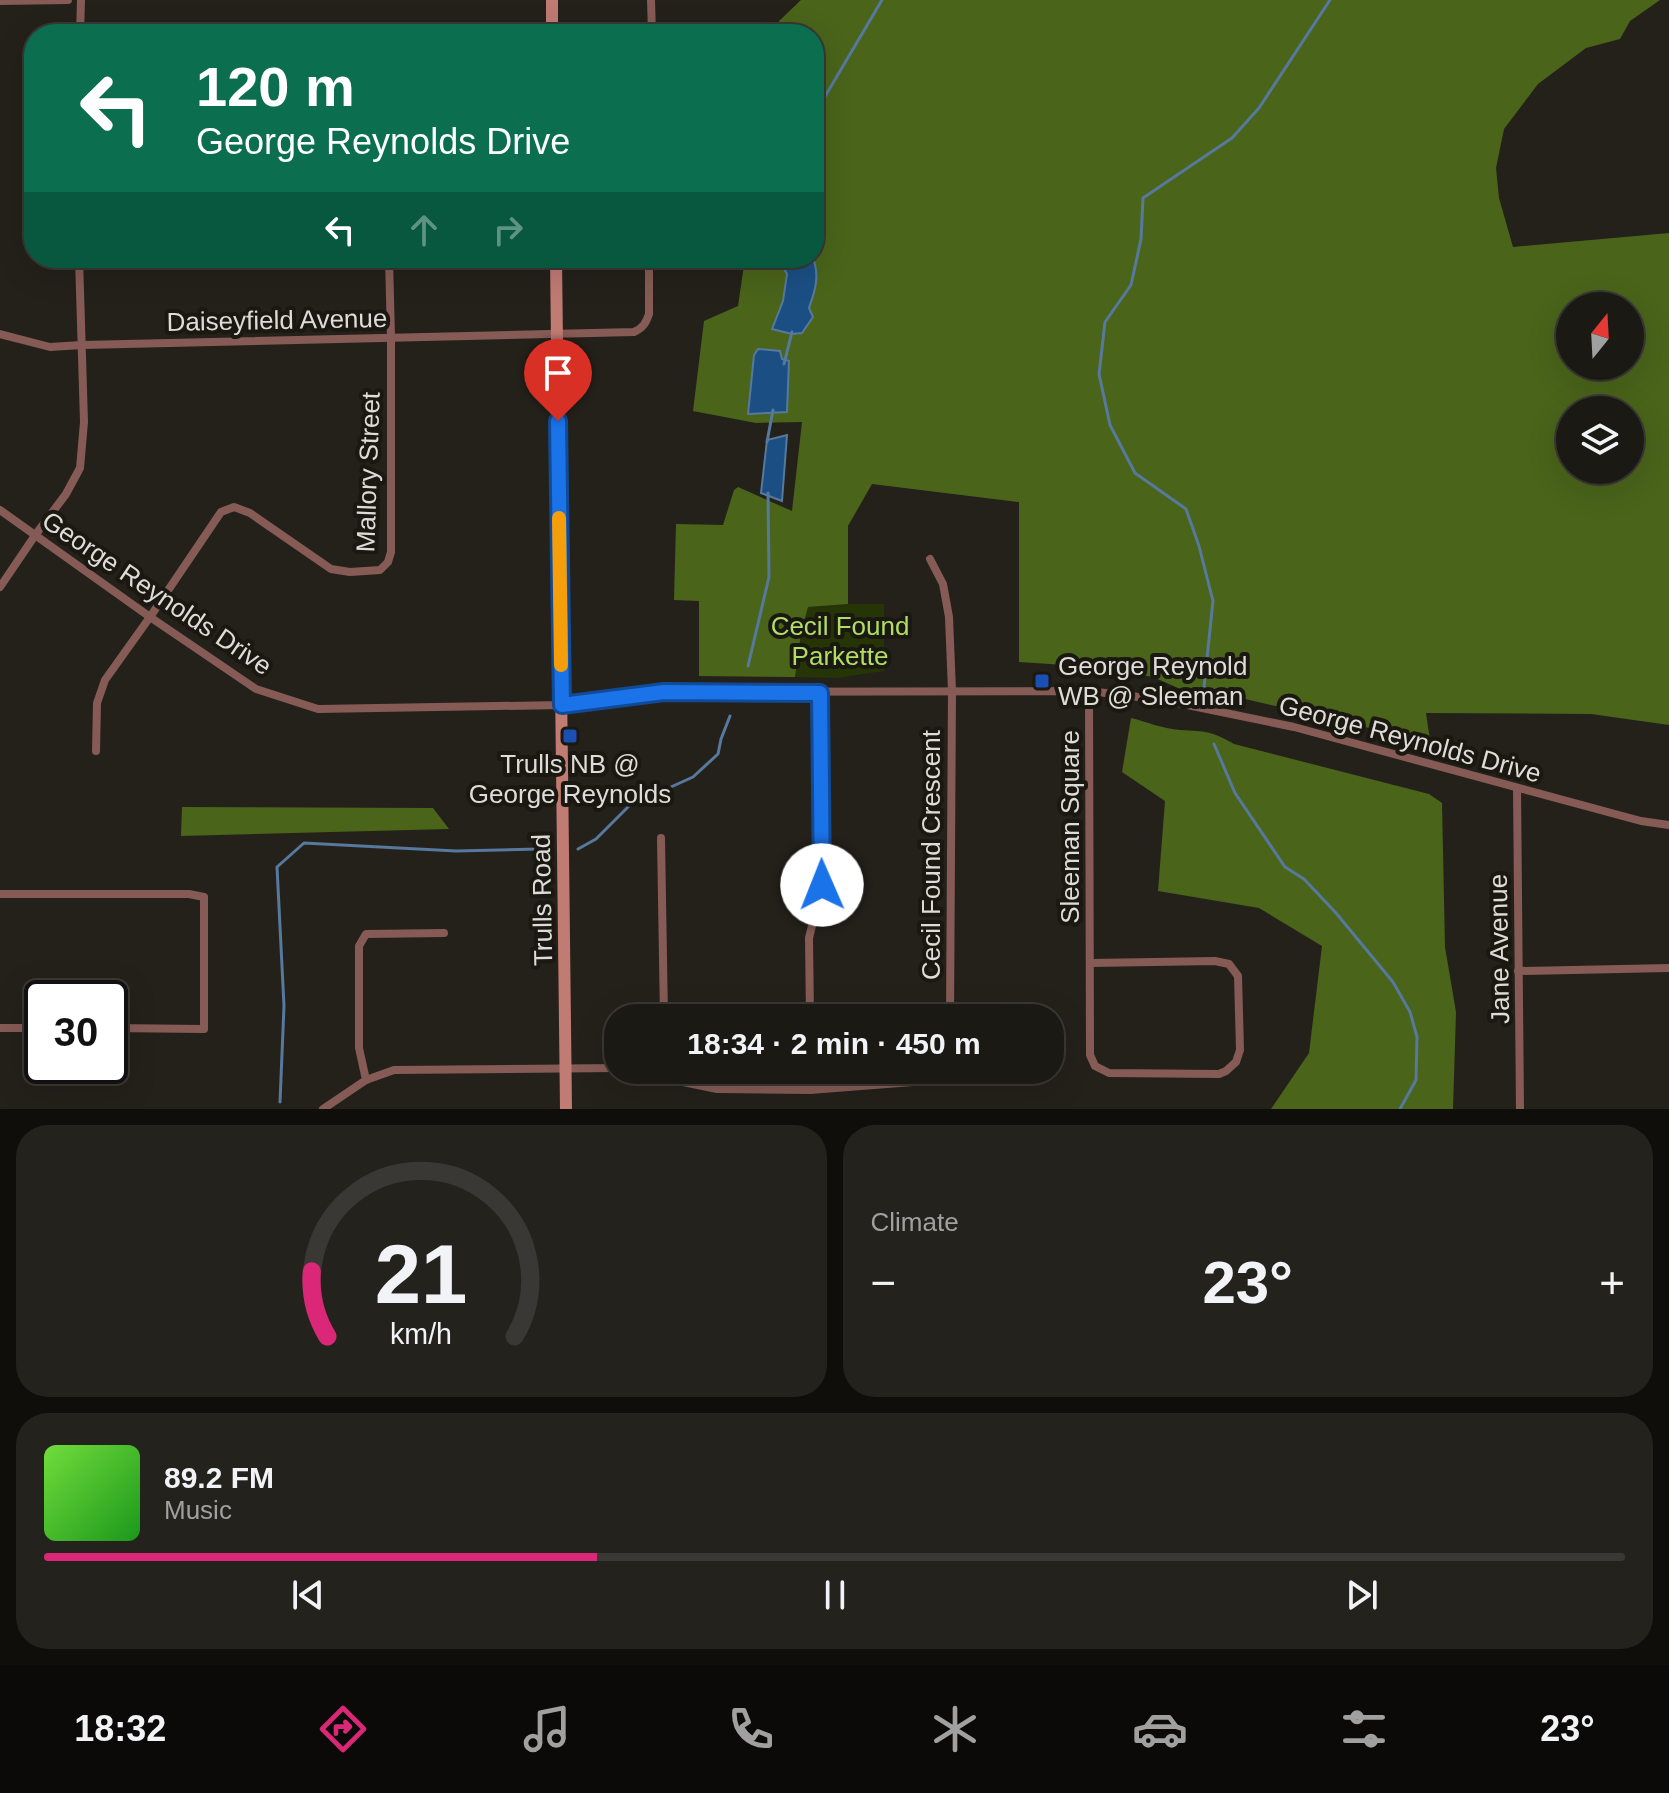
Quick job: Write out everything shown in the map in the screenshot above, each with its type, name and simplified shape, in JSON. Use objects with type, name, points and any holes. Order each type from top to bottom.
[{"type":"street","points":[[0,1],[68,0]]},
{"type":"street","points":[[80,24],[81,0]]},
{"type":"street","points":[[552,0],[552,24]]},
{"type":"street","points":[[651,0],[652,24]]},
{"type":"street","points":[[0,587],[66,494],[80,468],[84,422],[79,268]]},
{"type":"street","name":"Mallory Street","points":[[150,617],[221,512],[234,507],[250,513],[331,569],[350,572],[380,570],[388,562],[391,552],[389,268]]},
{"type":"street","name":"Trulls Road","points":[[556,268],[566,1109]]},
{"type":"street","name":"Daiseyfield Avenue","points":[[0,334],[50,347],[634,332],[642,328],[649,314],[649,268]]},
{"type":"street","name":"George Reynolds Drive","points":[[0,510],[256,689],[318,709],[562,705],[664,692],[1089,691],[1163,700],[1294,727],[1641,821],[1669,825]]},
{"type":"street","name":"Cecil Found Crescent","points":[[930,559],[943,584],[949,617],[952,691],[950,1004]]},
{"type":"street","points":[[96,751],[97,703],[105,680],[150,617]]},
{"type":"street","name":"Sleeman Square","points":[[1089,691],[1090,1055],[1095,1066],[1109,1073],[1219,1074],[1236,1062],[1240,1050],[1238,976],[1229,964],[1215,961],[1091,963]]},
{"type":"street","points":[[810,1004],[809,938],[822,885],[820,693]]},
{"type":"street","name":"Jane Avenue","points":[[1517,788],[1520,1109]]},
{"type":"street","points":[[661,838],[664,1004]]},
{"type":"street","points":[[0,894],[189,894],[204,897],[204,1029],[128,1028]]},
{"type":"street","points":[[366,1080],[359,1048],[359,946],[366,934],[444,933]]},
{"type":"street","points":[[1518,971],[1669,968]]},
{"type":"street","points":[[0,1028],[24,1028]]},
{"type":"street","points":[[323,1109],[366,1080],[394,1070],[604,1068]]},
{"type":"street","points":[[699,1084],[717,1089],[810,1090],[887,1084]]},
{"type":"street","points":[[810,1084],[810,1090]]},
{"type":"green space","points":[[801,0],[1660,0],[1630,21],[1620,39],[1586,48],[1538,84],[1504,129],[1496,168],[1499,198],[1513,247],[1669,233],[1669,725],[1591,714],[1426,713],[1430,740],[1228,695],[1210,695],[1178,688],[1153,677],[1096,667],[1019,662],[1019,502],[872,484],[848,526],[848,604],[808,607],[795,677],[699,676],[699,601],[674,600],[676,524],[723,525],[734,490],[738,487],[792,511],[802,422],[756,423],[693,411],[704,321],[738,306],[744,268],[784,268],[787,273],[783,301],[809,308],[815,289],[815,268],[824,268],[824,24],[779,24]]},
{"type":"green space","name":"Cecil Found Parkette","points":[[884,604],[884,671],[836,678],[795,677],[808,607]]},
{"type":"green space","points":[[1131,718],[1168,728],[1213,734],[1234,744],[1429,794],[1442,803],[1445,947],[1456,1012],[1453,1109],[1271,1109],[1309,1053],[1322,946],[1259,908],[1158,891],[1165,801],[1122,772]]},
{"type":"green space","points":[[182,807],[433,808],[449,829],[181,836]]},
{"type":"water","points":[[784,268],[815,268],[815,289],[809,308],[813,317],[802,333],[772,329],[783,301],[787,274]]},
{"type":"water","points":[[758,349],[780,351],[782,359],[789,361],[787,412],[748,414],[754,355]]},
{"type":"water","points":[[787,435],[782,501],[761,493],[767,440]]},
{"type":"waterway","points":[[824,98],[882,0]]},
{"type":"waterway","points":[[1204,687],[1213,601],[1199,546],[1186,509],[1135,473],[1110,425],[1099,374],[1105,322],[1131,285],[1141,239],[1143,198],[1232,138],[1259,108],[1330,0]]},
{"type":"waterway","points":[[784,364],[792,332]]},
{"type":"waterway","points":[[767,442],[773,410]]},
{"type":"waterway","points":[[748,666],[769,577],[768,493]]},
{"type":"waterway","points":[[578,849],[596,839],[629,806],[693,777],[718,754],[730,716]]},
{"type":"waterway","points":[[1214,744],[1235,793],[1285,867],[1304,879],[1336,913],[1393,982],[1410,1012],[1417,1037],[1416,1080],[1400,1109]]},
{"type":"waterway","points":[[280,1102],[284,1006],[277,867],[304,843],[456,851],[539,849]]},
{"type":"slow traffic","points":[[559,518],[561,665]]},
{"type":"place","name":"George Reynold WB @ Sleeman","points":[[1042,681]]},
{"type":"place","name":"Trulls NB @ George Reynolds","points":[[570,736]]},
{"type":"route","points":[[558,421],[562,705],[664,692],[820,693],[822,885]]}]
